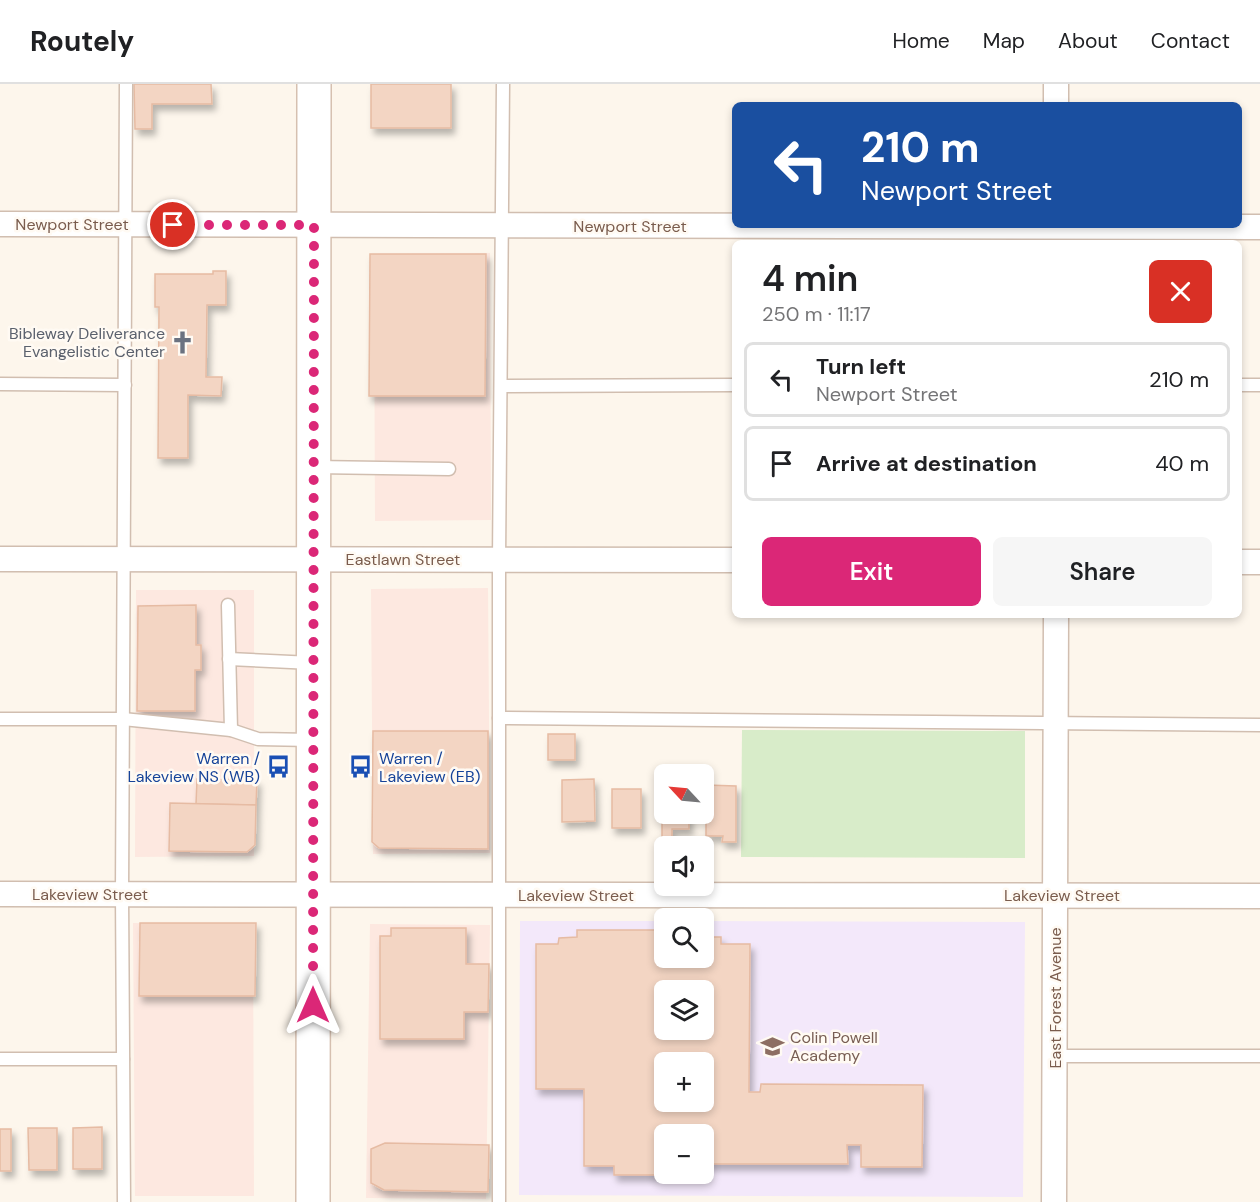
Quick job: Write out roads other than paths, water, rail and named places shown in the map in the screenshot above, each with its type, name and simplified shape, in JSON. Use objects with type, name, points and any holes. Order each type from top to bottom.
[{"type":"main road","points":[[313,1202],[314,84]]},
{"type":"street","points":[[1056,84],[1056,102]]},
{"type":"street","name":"Newport Street","points":[[0,224],[732,227]]},
{"type":"street","name":"Newport Street","points":[[1242,227],[1260,227]]},
{"type":"street","name":"Newport Street","points":[[780,228],[1057,231],[1209,228]]},
{"type":"street","name":"Eastlawn Street","points":[[0,559],[732,560]]},
{"type":"street","points":[[1242,562],[1260,562]]},
{"type":"street","name":"East Forest Avenue","points":[[1054,1202],[1056,618]]},
{"type":"street","name":"Lakeview Street","points":[[0,894],[1260,896]]},
{"type":"lane","points":[[124,1202],[122,894],[126,84]]},
{"type":"lane","points":[[499,1202],[499,560],[503,84]]},
{"type":"lane","points":[[0,384],[124,386]]},
{"type":"lane","points":[[501,386],[732,385]]},
{"type":"lane","points":[[1242,385],[1260,385]]},
{"type":"lane","points":[[314,467],[449,469]]},
{"type":"lane","points":[[228,605],[231,730]]},
{"type":"lane","points":[[230,659],[314,663]]},
{"type":"lane","points":[[499,718],[1056,725],[1260,725]]},
{"type":"lane","points":[[0,719],[123,719],[231,730],[258,739],[314,740]]},
{"type":"lane","points":[[1055,1056],[1260,1056]]},
{"type":"lane","points":[[0,1059],[123,1059]]},
{"type":"place","name":"Bibleway Deliverance Evangelistic Center","points":[[183,342]]},
{"type":"place","name":"Warren / Lakeview NS (WB)","points":[[278,767]]},
{"type":"place","name":"Warren / Lakeview (EB)","points":[[361,767]]},
{"type":"place","name":"Colin Powell Academy","points":[[772,1046]]}]
